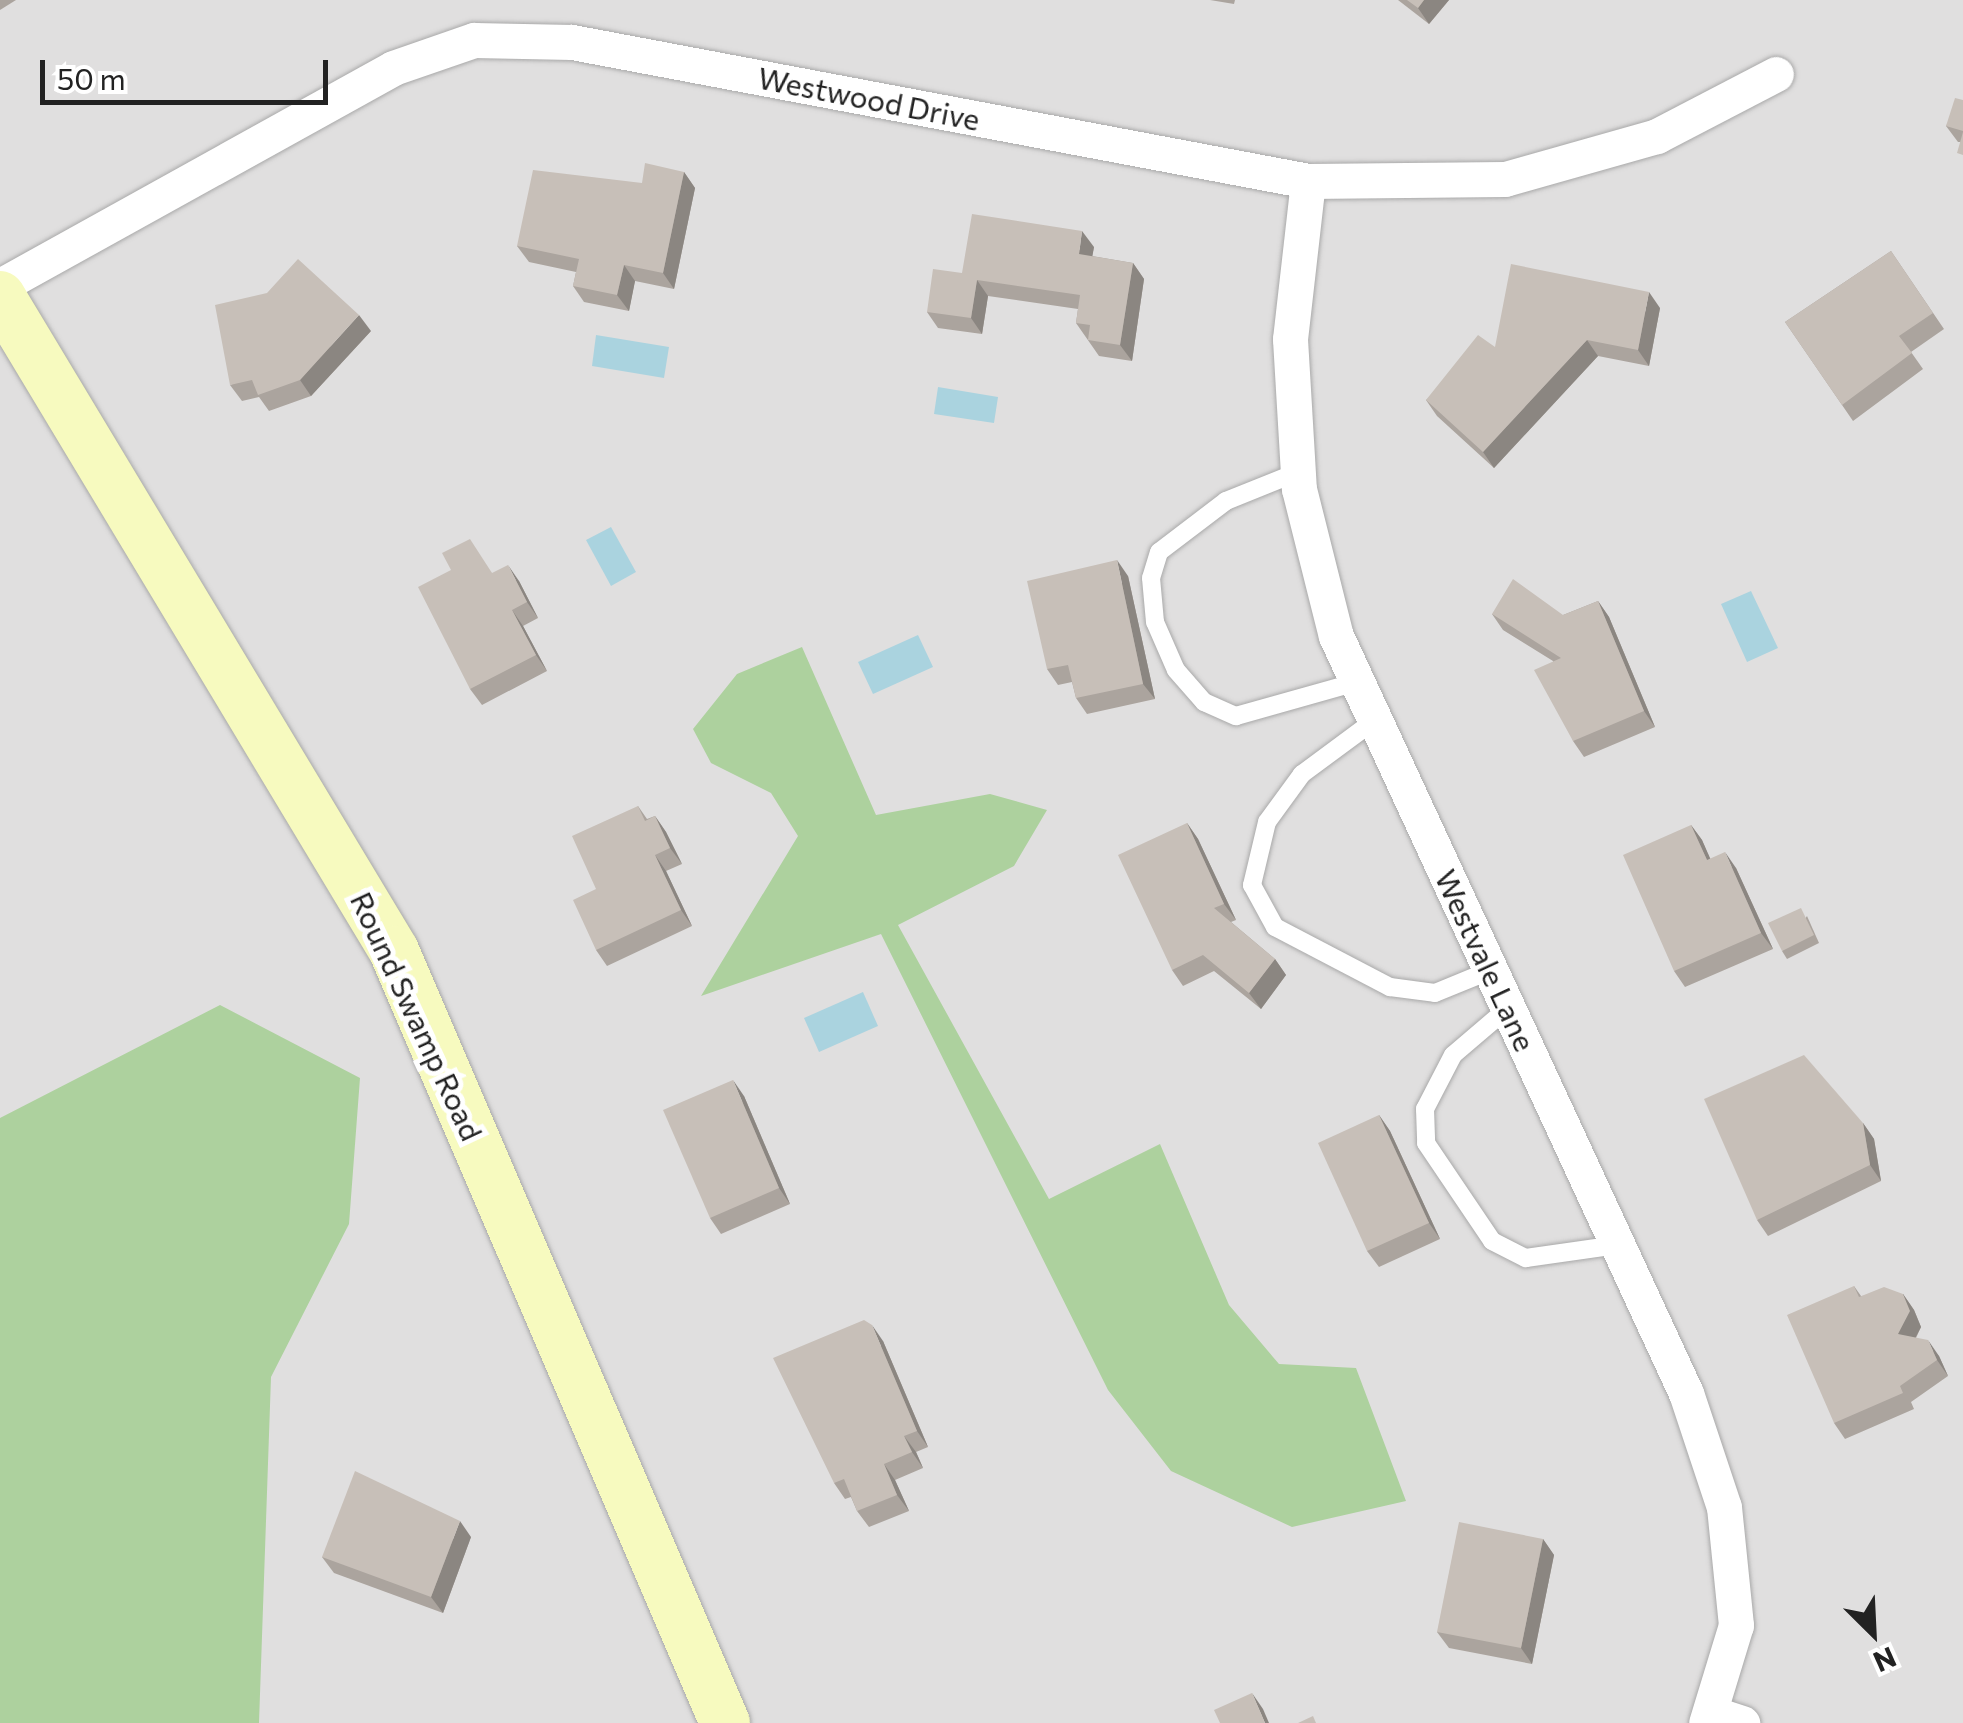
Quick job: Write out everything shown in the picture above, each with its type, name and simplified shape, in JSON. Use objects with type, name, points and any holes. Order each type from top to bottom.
[{"type":"street","name":"Westwood Drive","points":[[0,286],[393,68],[474,40],[572,42],[1308,181],[1506,178],[1657,136],[1776,74]]},
{"type":"street","name":"Westvale Lane","points":[[1308,181],[1290,339],[1298,472],[1336,636],[1686,1393],[1724,1507],[1736,1625],[1720,1720]]},
{"type":"street","name":"Round Swamp Road","points":[[0,296],[394,951],[726,1723]]},
{"type":"lane","points":[[1298,472],[1226,501],[1160,552],[1150,578],[1155,622],[1176,670],[1204,702],[1236,716],[1357,682]]},
{"type":"lane","points":[[1375,720],[1302,774],[1267,822],[1252,885],[1275,926],[1390,987],[1435,993],[1490,970]]},
{"type":"lane","points":[[1508,1008],[1453,1055],[1425,1109],[1426,1142],[1492,1240],[1526,1258],[1617,1244]]},
{"type":"shaded area","points":[[0,0],[1963,0],[1963,1723],[0,1723]]},
{"type":"green space","points":[[802,647],[876,815],[990,794],[1047,810],[1014,866],[898,925],[1049,1199],[1160,1144],[1229,1305],[1279,1364],[1356,1368],[1406,1501],[1292,1527],[1171,1471],[1108,1390],[881,934],[701,996],[798,836],[771,793],[711,763],[693,729],[737,674]]},
{"type":"green space","points":[[220,1005],[360,1078],[349,1224],[271,1377],[259,1723],[0,1723],[0,1118]]},
{"type":"water","points":[[596,335],[669,347],[664,378],[592,366]]},
{"type":"water","points":[[938,387],[998,397],[994,423],[934,414]]},
{"type":"water","points":[[611,527],[636,572],[611,586],[586,540]]},
{"type":"water","points":[[1751,591],[1778,648],[1747,662],[1721,604]]},
{"type":"water","points":[[918,635],[933,667],[873,694],[858,662]]},
{"type":"water","points":[[863,992],[878,1026],[819,1052],[804,1018]]},
{"type":"building","points":[[1407,0],[1424,0],[1418,8]]},
{"type":"building","points":[[1955,98],[1963,100],[1963,131],[1946,126]]},
{"type":"building","points":[[1963,132],[1963,155],[1957,153]]},
{"type":"building","points":[[645,163],[684,172],[663,273],[624,265],[617,295],[573,286],[579,259],[517,246],[533,170],[642,183]]},
{"type":"building","points":[[972,214],[1082,231],[1079,254],[1133,263],[1120,345],[1088,340],[1090,325],[1076,323],[1080,295],[977,280],[971,318],[927,312],[933,269],[962,273]]},
{"type":"building","points":[[1891,251],[1933,313],[1899,336],[1912,353],[1842,405],[1785,322]]},
{"type":"building","points":[[298,259],[359,315],[300,380],[258,395],[252,380],[230,385],[215,305],[267,293]]},
{"type":"building","points":[[1511,264],[1649,292],[1638,350],[1587,340],[1483,452],[1426,400],[1478,335],[1495,347]]},
{"type":"building","points":[[470,539],[492,573],[508,565],[527,602],[512,610],[536,655],[470,689],[418,587],[451,570],[442,553]]},
{"type":"building","points":[[1117,560],[1143,684],[1076,698],[1068,665],[1047,669],[1027,581]]},
{"type":"building","points":[[1513,579],[1563,615],[1598,601],[1644,711],[1573,741],[1534,670],[1561,658],[1492,614]]},
{"type":"building","points":[[638,806],[645,821],[655,816],[670,848],[655,855],[681,910],[596,950],[573,900],[596,889],[572,836]]},
{"type":"building","points":[[1187,823],[1224,904],[1214,908],[1275,959],[1249,993],[1203,955],[1172,970],[1118,855]]},
{"type":"building","points":[[1691,825],[1707,860],[1725,852],[1761,933],[1674,971],[1623,855]]},
{"type":"building","points":[[1801,908],[1814,935],[1782,951],[1768,923]]},
{"type":"building","points":[[1804,1055],[1863,1123],[1870,1165],[1757,1220],[1704,1099]]},
{"type":"building","points":[[733,1080],[779,1188],[710,1218],[663,1110]]},
{"type":"building","points":[[1379,1115],[1429,1223],[1367,1251],[1318,1143]]},
{"type":"building","points":[[1854,1286],[1859,1297],[1884,1287],[1903,1294],[1910,1311],[1898,1334],[1928,1340],[1937,1360],[1900,1386],[1903,1393],[1834,1423],[1787,1315]]},
{"type":"building","points":[[864,1320],[872,1325],[917,1431],[904,1436],[912,1452],[884,1464],[897,1495],[857,1511],[844,1479],[834,1483],[773,1358]]},
{"type":"building","points":[[355,1471],[460,1521],[431,1597],[322,1557]]},
{"type":"building","points":[[1459,1522],[1543,1539],[1521,1648],[1437,1632]]},
{"type":"building","points":[[1252,1693],[1265,1723],[1220,1723],[1214,1710]]},
{"type":"building","points":[[1313,1716],[1316,1723],[1298,1723]]}]
